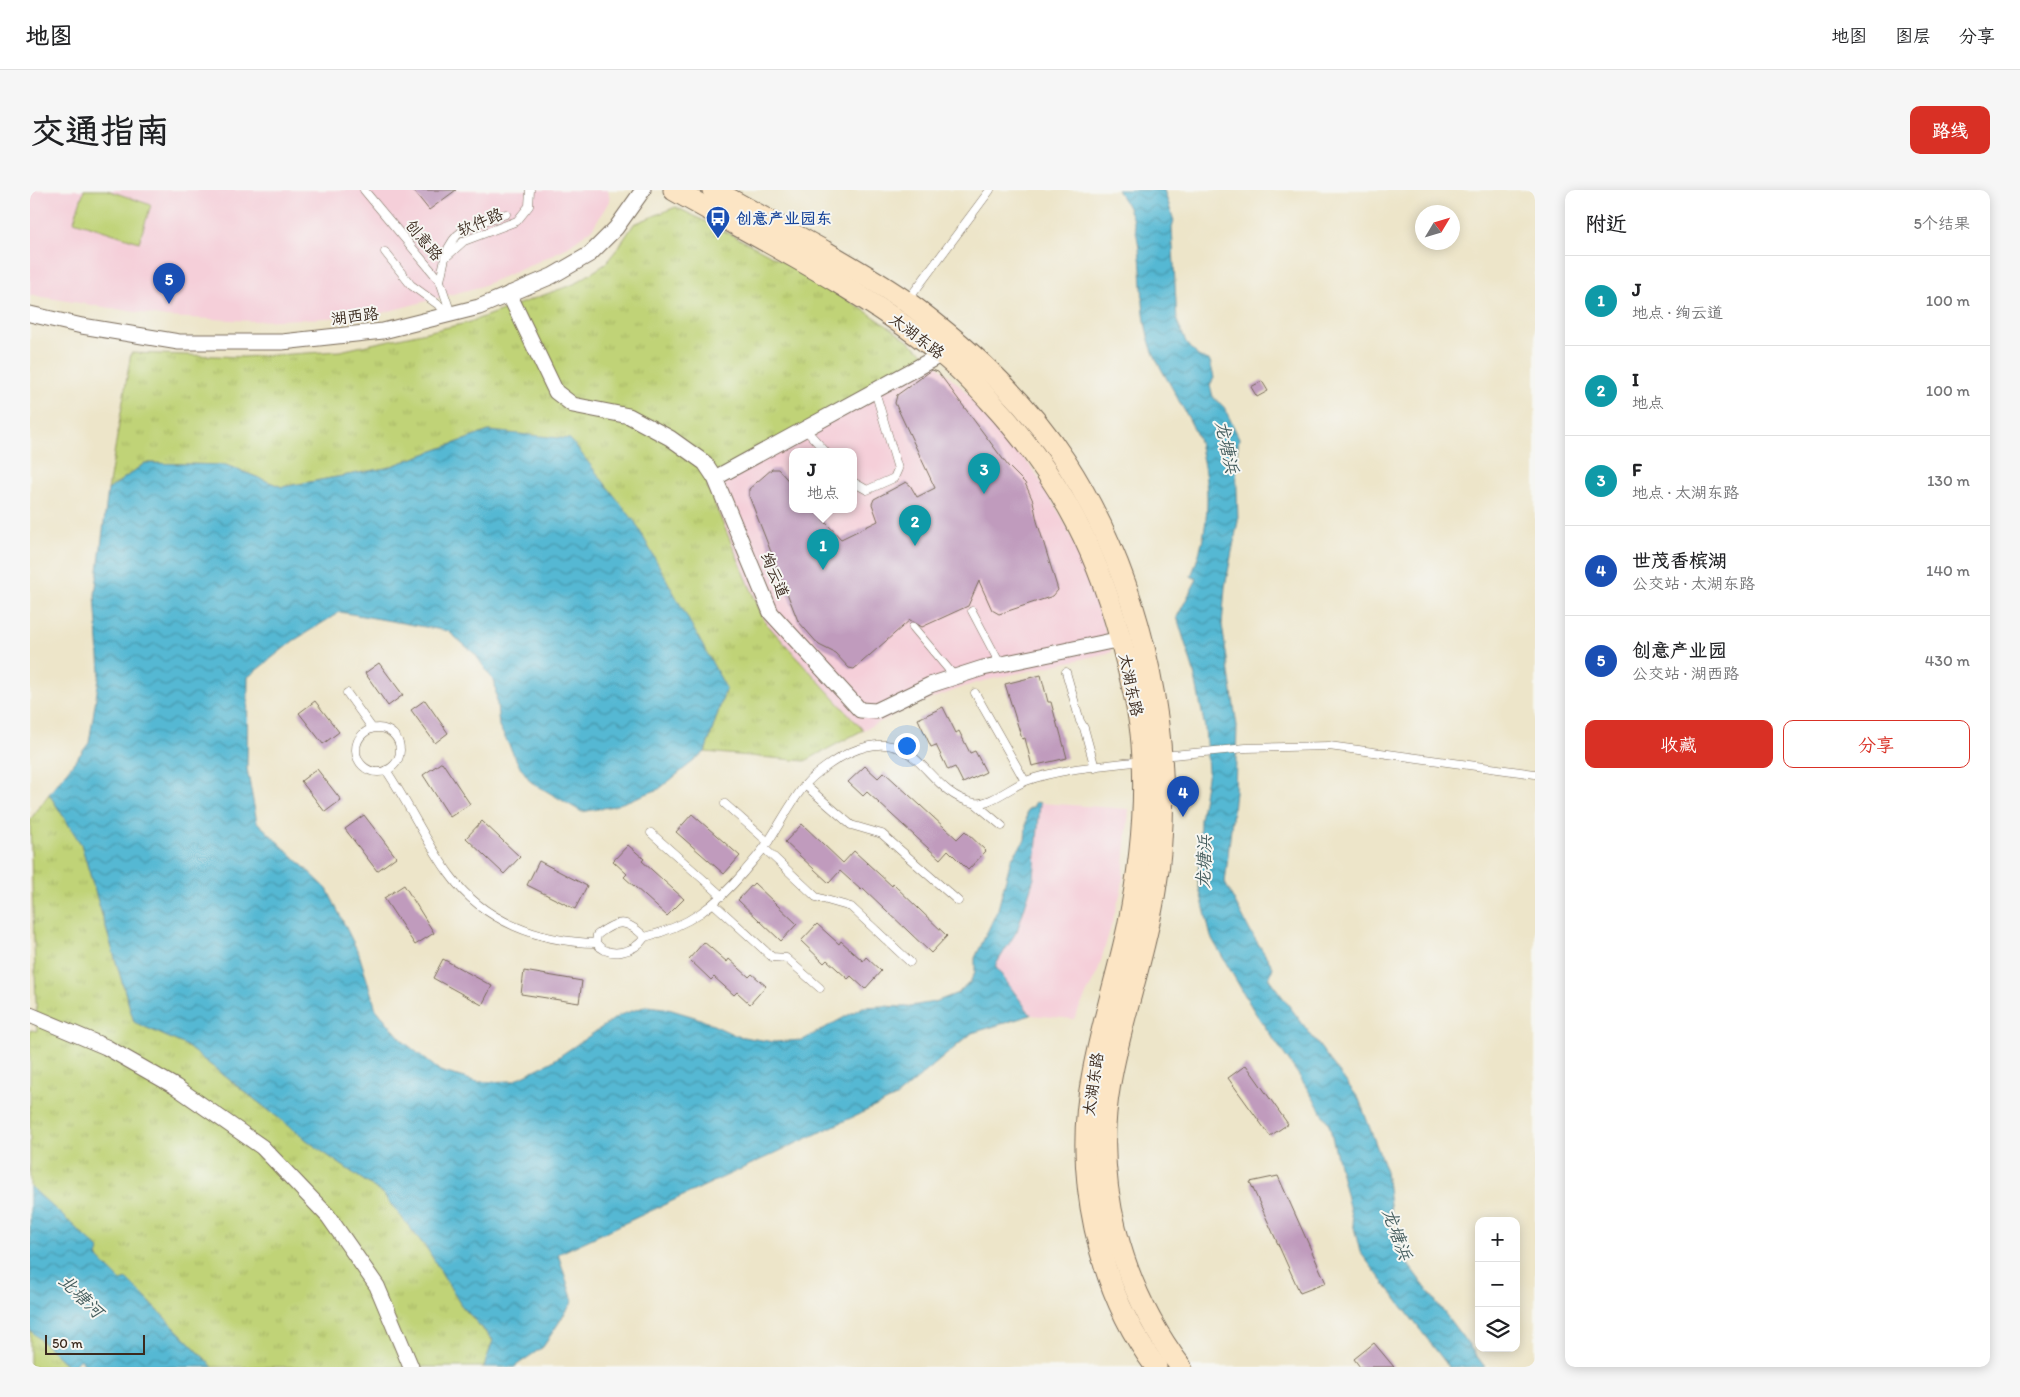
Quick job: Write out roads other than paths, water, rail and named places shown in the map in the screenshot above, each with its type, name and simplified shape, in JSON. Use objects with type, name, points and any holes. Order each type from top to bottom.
[{"type":"main road","name":"太湖东路","points":[[674,190],[842,284],[901,323],[942,354],[1014,427],[1050,475],[1075,518],[1095,560],[1121,639],[1142,742],[1152,758],[1143,789],[1135,888],[1128,928],[1091,1082],[1086,1148],[1090,1197],[1095,1229],[1103,1259],[1114,1293],[1132,1328],[1156,1367]]},
{"type":"main road","name":"太湖东路","points":[[713,190],[854,268],[907,302],[956,340],[993,374],[1030,414],[1065,461],[1092,510],[1113,554],[1137,618],[1153,691],[1152,758],[1161,836],[1156,889],[1109,1084],[1105,1139],[1108,1186],[1114,1224],[1122,1255],[1148,1318],[1181,1367]]},
{"type":"street","name":"湖西路","points":[[30,314],[82,326],[179,342],[282,342],[383,331],[480,306],[552,276],[590,254],[616,228],[643,190]]},
{"type":"street","name":"绚云道","points":[[509,294],[556,392],[573,405],[629,416],[670,438],[705,463],[715,478],[772,614],[860,710],[876,711],[930,685],[1000,664],[1121,639]]},
{"type":"street","points":[[715,478],[942,354]]},
{"type":"street","points":[[30,1015],[106,1047],[176,1087],[262,1147],[328,1216],[376,1286],[411,1367]]},
{"type":"lane","name":"创意路","points":[[364,190],[440,281],[451,314]]},
{"type":"lane","name":"软件路","points":[[445,258],[464,241],[517,221],[529,206],[530,190]]},
{"type":"lane","points":[[907,302],[990,190]]},
{"type":"lane","points":[[440,281],[450,244],[461,230],[506,214]]},
{"type":"lane","points":[[385,252],[411,285],[451,314]]},
{"type":"lane","points":[[857,484],[867,490],[894,478],[898,469],[875,390]]},
{"type":"lane","points":[[805,429],[822,448]]},
{"type":"lane","points":[[972,611],[1000,664]]},
{"type":"lane","points":[[913,628],[955,677]]},
{"type":"lane","points":[[1066,672],[1095,768]]},
{"type":"lane","points":[[346,692],[372,728]]},
{"type":"lane","points":[[975,693],[1025,781]]},
{"type":"lane","points":[[372,728],[389,730],[399,743],[400,751],[398,759],[393,766],[377,772],[368,770],[356,756],[356,746],[359,738],[372,728]]},
{"type":"lane","points":[[645,937],[627,923],[617,922],[597,934],[596,943],[602,950],[613,953],[626,951],[640,944],[645,937],[668,931],[692,919],[714,904],[766,845],[805,785],[820,772],[850,752],[885,744],[896,746],[906,751],[950,791],[976,804],[1002,826]]},
{"type":"lane","points":[[976,804],[996,797],[1025,781],[1054,774],[1152,758],[1246,748],[1329,746],[1535,774]]},
{"type":"lane","points":[[386,770],[446,868],[468,896],[501,919],[527,932],[545,938],[573,943],[596,943]]},
{"type":"lane","points":[[805,785],[851,826],[882,834],[958,901]]},
{"type":"lane","points":[[725,804],[816,897],[851,907],[910,962]]},
{"type":"lane","points":[[651,832],[722,896]]},
{"type":"lane","points":[[714,904],[772,958],[786,958],[820,988]]},
{"type":"water","name":"龙塘浜","points":[[1117,190],[1164,190],[1174,221],[1172,228],[1177,321],[1186,342],[1198,356],[1210,361],[1214,378],[1210,385],[1213,397],[1224,407],[1239,438],[1236,460],[1238,521],[1225,587],[1222,625],[1237,726],[1235,792],[1225,883],[1250,931],[1273,967],[1269,979],[1359,1099],[1386,1171],[1393,1229],[1407,1263],[1485,1367],[1449,1367],[1360,1252],[1329,1124],[1300,1077],[1254,1011],[1211,937],[1198,883],[1200,820],[1208,771],[1205,728],[1194,672],[1177,617],[1197,579],[1191,576],[1204,533],[1207,490],[1198,438],[1158,362],[1148,336],[1138,242],[1127,206]]},
{"type":"water","points":[[489,431],[570,439],[635,522],[726,688],[705,752],[659,789],[614,806],[582,812],[531,782],[519,765],[499,726],[495,683],[475,654],[448,631],[340,612],[293,641],[248,677],[247,769],[257,822],[327,889],[359,954],[376,1009],[404,1042],[440,1071],[478,1082],[513,1081],[551,1062],[620,1015],[647,1006],[665,1008],[698,1018],[737,1036],[774,1042],[803,1040],[863,1007],[904,1007],[935,1002],[958,993],[970,982],[975,972],[975,958],[998,909],[1011,859],[1025,840],[1027,810],[1034,806],[1035,802],[1040,803],[1034,878],[1017,931],[995,966],[1031,1015],[972,1033],[896,1097],[558,1254],[573,1301],[543,1347],[514,1367],[484,1367],[493,1340],[461,1305],[428,1250],[382,1193],[317,1148],[185,1045],[134,1022],[81,844],[49,794],[89,743],[100,672],[95,595],[108,490],[145,463],[226,465],[282,487],[386,468]]},
{"type":"water","name":"北塘河","points":[[30,1186],[99,1249],[97,1257],[121,1281],[127,1279],[213,1367],[86,1367],[80,1359],[72,1367],[69,1367],[30,1330]]},
{"type":"place","name":"创意产业园东","points":[[718,239]]},
{"type":"place","name":"创意产业园","points":[[169,304]]},
{"type":"place","name":"F","points":[[984,494]]},
{"type":"place","name":"I","points":[[915,546]]},
{"type":"place","name":"J","points":[[823,570]]},
{"type":"place","name":"世茂香槟湖","points":[[1183,817]]}]
